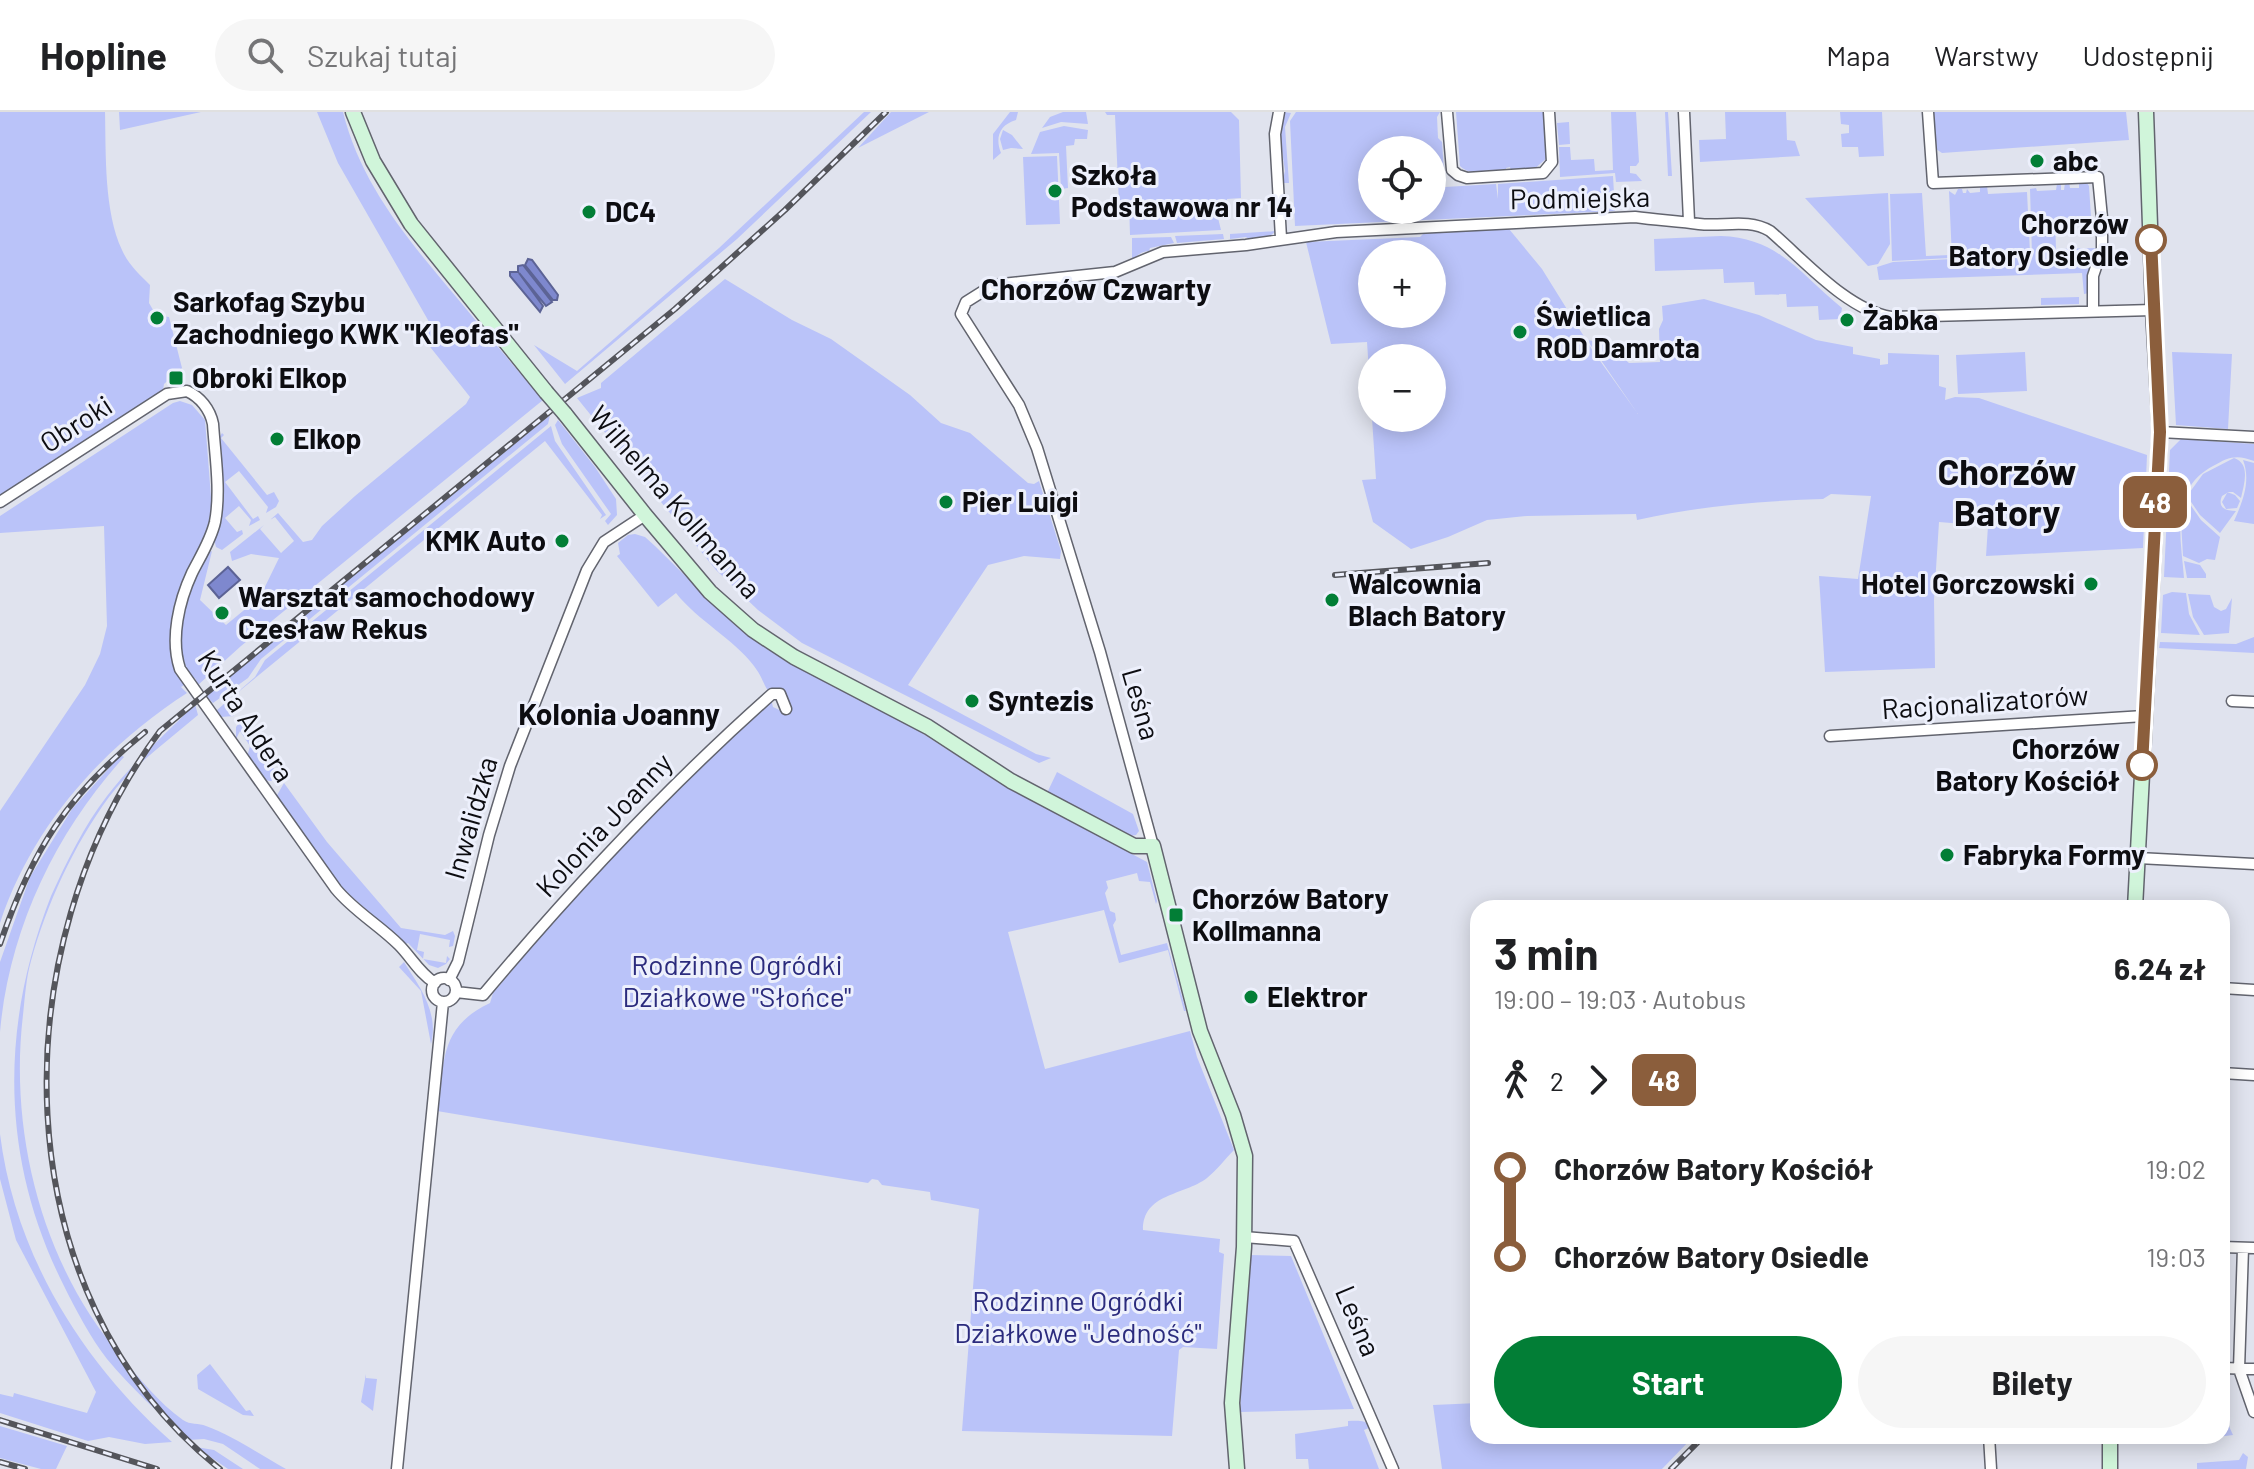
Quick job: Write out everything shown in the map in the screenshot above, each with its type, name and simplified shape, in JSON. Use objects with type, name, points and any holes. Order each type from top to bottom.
[{"type":"street","name":"Wilhelma Kollmanna","points":[[353,112],[373,161],[417,231],[710,592],[767,640],[928,727],[1011,781],[1134,846],[1153,846]]},
{"type":"street","points":[[1279,112],[1275,134],[1281,238]]},
{"type":"street","points":[[1447,112],[1450,164],[1455,173],[1467,178],[1543,173],[1552,162],[1549,112]]},
{"type":"street","points":[[1684,112],[1689,221]]},
{"type":"street","points":[[1928,112],[1933,183],[2098,177],[2102,249],[2093,276],[2093,311]]},
{"type":"street","points":[[2135,900],[2160,432],[2146,112]]},
{"type":"street","name":"Podmiejska","points":[[985,290],[1004,282],[1115,272],[1163,252],[1246,245],[1281,238],[1336,232],[1635,217],[1699,224],[1760,225],[1850,300],[1879,315],[2153,310]]},
{"type":"street","name":"Leśna","points":[[985,290],[966,302],[961,314],[1019,405],[1037,448],[1100,652],[1200,1031],[1233,1115],[1245,1156],[1244,1237],[1232,1403],[1237,1469]]},
{"type":"street","name":"Obroki","points":[[0,502],[153,402],[179,391]]},
{"type":"street","name":"Kurta Aldera","points":[[179,391],[189,392],[198,398],[212,418],[217,502],[214,526],[189,580],[181,607],[176,643],[180,669],[336,889],[397,942],[426,977],[435,983]]},
{"type":"street","points":[[2160,432],[2254,437]]},
{"type":"street","name":"Inwalidzka","points":[[449,980],[458,962],[507,776],[535,696],[587,570],[604,542],[645,515]]},
{"type":"street","name":"Kolonia Joanny","points":[[456,992],[483,995],[609,850],[691,766],[772,694],[780,694],[786,709]]},
{"type":"street","points":[[2232,701],[2254,702]]},
{"type":"street","name":"Racjonalizatorów","points":[[1830,736],[2144,716]]},
{"type":"street","points":[[2138,858],[2254,864]]},
{"type":"street","points":[[441,979],[449,980],[455,985],[456,992],[451,1000],[443,1002],[433,995],[435,983],[441,979]]},
{"type":"street","points":[[2230,988],[2254,990]]},
{"type":"street","points":[[397,1469],[443,1002]]},
{"type":"street","points":[[2230,1074],[2254,1075]]},
{"type":"street","name":"Leśna","points":[[1244,1237],[1294,1241],[1393,1469]]},
{"type":"street","points":[[2248,1248],[2239,1369],[2254,1412]]},
{"type":"street","points":[[2230,1368],[2254,1369]]},
{"type":"street","points":[[1989,1444],[1991,1469]]},
{"type":"street","points":[[2110,1444],[2110,1469]]},
{"type":"green space","points":[[0,112],[105,112],[107,182],[116,235],[134,269],[150,285],[149,303],[156,315],[154,322],[162,320],[161,316],[169,317],[182,368],[164,384],[163,390],[0,496]]},
{"type":"green space","points":[[119,112],[201,112],[120,130]]},
{"type":"green space","points":[[317,112],[343,112],[362,164],[389,211],[421,255],[543,400],[241,646],[198,685],[185,664],[182,632],[188,599],[208,553],[212,551],[200,600],[226,625],[260,597],[279,558],[251,554],[232,561],[230,552],[264,525],[260,529],[281,553],[294,541],[275,517],[270,520],[278,513],[303,542],[312,540],[322,526],[355,496],[466,404],[470,397],[423,338],[432,327],[338,163]]},
{"type":"green space","points":[[864,112],[871,112],[737,239],[565,384],[534,345],[577,371],[719,248]]},
{"type":"green space","points":[[891,112],[929,112],[858,148]]},
{"type":"green space","points":[[1010,112],[1018,112],[1016,120],[1002,129],[998,142],[1001,153],[993,160],[993,134]]},
{"type":"green space","points":[[1063,112],[1086,112],[1088,124],[1061,122],[1042,128],[1050,117]]},
{"type":"green space","points":[[1105,112],[1231,112],[1239,120],[1241,198],[1227,199],[1226,217],[1218,218],[1221,230],[1130,235],[1129,203],[1119,204],[1115,115]]},
{"type":"green space","points":[[1284,112],[1291,113],[1285,127],[1289,183],[1282,183],[1285,171],[1279,130]]},
{"type":"green space","points":[[1296,112],[1440,112],[1437,117],[1438,136],[1358,136],[1358,223],[1295,226],[1290,121]]},
{"type":"green space","points":[[1456,112],[1545,112],[1547,158],[1534,169],[1511,171],[1510,167],[1506,171],[1470,172],[1460,166]]},
{"type":"green space","points":[[1611,112],[1636,112],[1639,162],[1636,166],[1630,166],[1630,173],[1636,174],[1642,181],[1616,182],[1615,173],[1560,177],[1559,147],[1570,147],[1571,160],[1594,159],[1595,171],[1613,170]]},
{"type":"green space","points":[[1665,112],[1668,112],[1672,176],[1668,176]]},
{"type":"green space","points":[[1725,112],[1786,112],[1787,140],[1795,141],[1800,156],[1700,162],[1699,140],[1726,139]]},
{"type":"green space","points":[[1840,112],[1882,112],[1884,156],[1859,157],[1858,147],[1842,147],[1841,134],[1849,133],[1849,125],[1841,124]]},
{"type":"green space","points":[[1934,112],[2126,112],[2129,140],[1942,153],[1936,149]]},
{"type":"green space","points":[[1569,122],[1570,144],[1559,145],[1557,123]]},
{"type":"green space","points":[[1064,126],[1088,130],[1087,139],[1075,139],[1074,145],[1066,146],[1068,188],[1061,189],[1059,153],[1031,154],[1040,132]]},
{"type":"green space","points":[[1003,130],[1012,135],[1023,149],[1003,150],[1000,139]]},
{"type":"green space","points":[[1057,156],[1060,224],[1026,225],[1023,157]]},
{"type":"green space","points":[[1613,176],[1615,211],[1446,219],[1446,187],[1496,184],[1498,199],[1498,184]]},
{"type":"green space","points":[[2085,180],[2089,186],[2091,217],[2055,219],[2056,249],[2096,248],[2089,293],[2084,294],[2082,273],[1879,280],[1877,267],[1893,262],[2032,255],[2030,189],[2056,190],[2057,184],[2061,184],[2061,190],[2064,190],[2065,183],[2069,182],[2070,188],[2079,188],[2079,181]]},
{"type":"green space","points":[[1980,186],[1987,186],[1988,194],[2027,192],[2030,253],[1952,258],[1949,191],[1955,195],[1958,189],[1962,189],[1963,193],[1967,189],[1970,193],[1980,192]]},
{"type":"green space","points":[[1888,193],[1890,244],[1878,264],[1868,266],[1805,198]]},
{"type":"green space","points":[[1922,193],[1926,256],[1950,255],[1950,258],[1892,261],[1890,194]]},
{"type":"green space","points":[[1509,229],[1542,269],[1593,351],[1638,414],[1587,340],[1606,343],[1629,363],[1660,362],[1662,306],[1704,299],[1759,315],[1816,340],[1853,347],[1853,354],[1880,359],[1880,365],[1888,364],[1888,353],[1939,355],[1939,386],[1946,388],[1945,400],[1955,397],[1979,398],[2147,455],[2143,548],[1986,556],[1988,526],[1939,522],[1934,600],[1935,668],[1825,672],[1819,576],[1858,579],[1871,496],[1831,494],[1823,499],[1730,505],[1637,520],[1636,514],[1487,520],[1411,549],[1373,522],[1362,480],[1376,479],[1373,432],[1446,432],[1446,344],[1331,344],[1306,242],[1420,237],[1424,233]]},
{"type":"green space","points":[[1276,231],[1270,236],[1250,240],[1246,237],[1230,239],[1230,234]]},
{"type":"green space","points":[[1223,234],[1224,239],[1177,243],[1175,236]]},
{"type":"green space","points":[[1721,236],[1758,243],[1788,260],[1842,308],[1840,319],[1819,320],[1818,306],[1787,307],[1786,294],[1755,295],[1754,282],[1724,283],[1723,269],[1655,271],[1654,239]]},
{"type":"green space","points":[[1171,237],[1174,243],[1150,248],[1132,260],[1132,238]]},
{"type":"green space","points":[[725,279],[792,320],[831,339],[910,395],[941,423],[970,433],[1028,483],[1039,481],[1061,551],[1060,559],[1024,556],[988,565],[908,685],[1036,754],[1051,758],[1039,763],[802,643],[758,610],[716,570],[577,398],[601,388],[601,383]]},
{"type":"green space","points":[[2079,297],[2079,304],[2041,305],[2041,298]]},
{"type":"green space","points":[[2025,352],[2027,391],[1958,394],[1956,355]]},
{"type":"green space","points":[[2172,352],[2232,354],[2228,429],[2176,425]]},
{"type":"green space","points":[[180,401],[192,405],[205,420],[211,497],[205,540],[182,586],[174,665],[184,685],[181,687],[187,693],[126,738],[74,792],[31,854],[0,923],[0,811],[85,685],[100,654],[107,626],[104,526],[0,533],[0,516]]},
{"type":"green space","points":[[550,415],[548,424],[261,659],[248,678],[213,703],[206,696]]},
{"type":"green space","points":[[558,420],[616,499],[617,515],[608,525],[605,521],[611,514],[562,444],[555,425]]},
{"type":"green space","points":[[551,426],[555,441],[606,515],[600,519],[602,515],[545,441],[230,699],[255,677],[265,660]]},
{"type":"green space","points":[[222,433],[221,438],[267,495],[274,492],[279,501],[266,513],[268,507],[239,471],[225,482],[253,519],[258,516],[260,520],[249,526],[251,520],[239,506],[225,518],[237,532],[242,530],[243,534],[222,550],[216,547],[214,539],[218,440]]},
{"type":"green space","points":[[2181,439],[2254,444],[2254,461],[2238,457],[2223,460],[2199,476],[2189,488],[2180,531],[2184,578],[2164,577],[2170,450]]},
{"type":"green space","points":[[2234,458],[2243,465],[2245,475],[2241,498],[2227,492],[2240,501],[2237,508],[2226,509],[2236,511],[2220,533],[2200,515],[2187,496],[2203,474]]},
{"type":"green space","points":[[2243,460],[2254,463],[2254,524],[2234,521],[2246,483]]},
{"type":"green space","points":[[2187,500],[2201,520],[2220,537],[2215,560],[2207,559],[2199,563],[2183,556],[2181,521]]},
{"type":"green space","points":[[635,534],[645,537],[655,546],[736,626],[785,661],[914,728],[1007,788],[1147,862],[1156,904],[1150,882],[1139,881],[1137,873],[1106,881],[1108,888],[1105,893],[1110,911],[1115,913],[1113,925],[1121,955],[1167,943],[1186,1011],[1168,950],[1119,963],[1104,910],[1008,932],[1045,1069],[1190,1031],[1197,1057],[1234,1150],[1207,1178],[1157,1202],[1145,1218],[1143,1230],[1220,1239],[1219,1252],[1224,1254],[1217,1349],[1183,1347],[1179,1350],[1172,1436],[962,1431],[979,1209],[931,1200],[930,1192],[882,1185],[878,1180],[872,1179],[868,1183],[437,1111],[447,1047],[461,1023],[490,1003],[493,993],[618,846],[771,699],[773,707],[790,715],[785,703],[768,690],[746,656],[676,593],[658,607],[617,556],[620,554],[618,543]]},
{"type":"green space","points":[[2184,561],[2200,565],[2206,578],[2187,578]]},
{"type":"green space","points":[[2186,593],[2189,614],[2200,635],[2161,633],[2163,595]]},
{"type":"green space","points":[[2188,594],[2210,595],[2214,607],[2221,611],[2226,609],[2232,598],[2229,633],[2204,635],[2193,617]]},
{"type":"green space","points":[[2254,637],[2254,653],[2159,648],[2160,642],[2236,644]]},
{"type":"green space","points":[[226,702],[234,716],[221,717],[216,713]]},
{"type":"green space","points":[[195,704],[198,715],[118,785],[84,835],[53,896],[29,966],[51,896],[76,844],[117,784]]},
{"type":"green space","points":[[240,722],[279,776],[271,781],[264,780],[247,757],[250,746],[240,731],[236,739],[236,727]]},
{"type":"green space","points":[[121,755],[124,757],[77,818],[40,885],[13,957],[0,1032],[0,962],[30,877],[72,809]]},
{"type":"green space","points":[[1057,772],[1133,814],[1139,831],[1136,835],[1129,836],[1047,793]]},
{"type":"green space","points":[[284,783],[327,842],[401,928],[445,935],[453,931],[453,946],[449,947],[450,940],[420,934],[417,950],[424,952],[423,959],[343,889],[276,797]]},
{"type":"green space","points":[[447,956],[450,959],[446,964],[438,968],[423,959],[446,963]]},
{"type":"green space","points":[[404,962],[422,991],[430,1011],[431,1044],[421,991],[399,967]]},
{"type":"green space","points":[[29,968],[20,1060],[21,1105],[37,1195],[51,1239],[70,1280],[93,1319],[120,1355],[174,1413],[186,1422],[227,1435],[286,1469],[260,1469],[223,1444],[204,1439],[188,1440],[107,1359],[73,1304],[43,1238],[28,1190],[18,1141],[14,1092],[16,1043]]},
{"type":"green space","points":[[0,1134],[8,1179],[21,1222],[37,1264],[58,1303],[109,1377],[172,1442],[145,1444],[109,1437],[88,1441],[0,1413],[0,1394],[13,1397],[14,1393],[87,1413],[96,1392],[16,1240],[0,1179]]},
{"type":"green space","points":[[1249,1255],[1291,1256],[1354,1409],[1240,1412]]},
{"type":"green space","points":[[210,1364],[246,1411],[250,1410],[254,1416],[243,1415],[198,1389],[197,1375]]},
{"type":"green space","points":[[366,1374],[366,1378],[377,1379],[373,1411],[361,1402]]},
{"type":"green space","points":[[1470,1403],[1470,1444],[1686,1444],[1662,1469],[1442,1469],[1433,1405]]},
{"type":"green space","points":[[1348,1421],[1363,1422],[1371,1427],[1364,1430],[1379,1469],[1309,1469],[1308,1459],[1296,1459],[1295,1434],[1348,1426]]},
{"type":"green space","points":[[0,1426],[67,1446],[56,1469],[41,1469],[0,1458]]},
{"type":"green space","points":[[196,1447],[214,1450],[243,1469],[228,1469]]},
{"type":"green space","points":[[2243,1453],[2248,1457],[2246,1469],[2197,1469],[2197,1463],[2239,1460]]},
{"type":"shaded area","points":[[528,259],[532,260],[558,295],[557,300],[553,300],[525,265]]},
{"type":"shaded area","points":[[523,265],[552,302],[546,306],[519,273],[543,306],[540,312],[510,276],[510,272],[518,272],[518,266]]},
{"type":"shaded area","points":[[228,567],[240,580],[219,598],[208,585]]},
{"type":"railway","points":[[220,1469],[148,1396],[95,1310],[62,1215],[48,1115],[51,1013],[71,912],[108,817],[160,731],[675,309],[785,210],[886,112]]},
{"type":"railway","points":[[1335,575],[1488,563]]},
{"type":"railway","points":[[0,944],[25,880],[55,826],[94,778],[145,732]]},
{"type":"railway","points":[[0,1420],[157,1469]]},
{"type":"railway","points":[[1671,1469],[1696,1444]]},
{"type":"railway","points":[[0,1462],[25,1469]]},
{"type":"bus line","name":"48","points":[[2142,765],[2160,432],[2151,240]]},
{"type":"place","name":"abc","points":[[2037,161]]},
{"type":"place","name":"Szkoła Podstawowa nr 14","points":[[1055,191]]},
{"type":"place","name":"DC4","points":[[589,212]]},
{"type":"place","name":"Chorzów Batory Osiedle","points":[[2151,240]]},
{"type":"place","name":"Sarkofag Szybu Zachodniego KWK \"Kleofas\"","points":[[157,318]]},
{"type":"place","name":"Żabka","points":[[1847,320]]},
{"type":"place","name":"Świetlica ROD Damrota","points":[[1520,332]]},
{"type":"place","name":"Obroki Elkop","points":[[176,378]]},
{"type":"place","name":"Elkop","points":[[277,439]]},
{"type":"place","name":"Pier Luigi","points":[[946,502]]},
{"type":"place","name":"KMK Auto","points":[[562,541]]},
{"type":"place","name":"Hotel Gorczowski","points":[[2091,584]]},
{"type":"place","name":"Walcownia Blach Batory","points":[[1332,600]]},
{"type":"place","name":"Warsztat samochodowy Czesław Rekus","points":[[222,613]]},
{"type":"place","name":"Syntezis","points":[[972,701]]},
{"type":"place","name":"Chorzów Batory Kościół","points":[[2142,765]]},
{"type":"place","name":"Fabryka Formy","points":[[1947,855]]},
{"type":"place","name":"Chorzów Batory Kollmanna","points":[[1176,915]]},
{"type":"place","name":"Elektror","points":[[1251,997]]},
{"type":"district","name":"Chorzów Czwarty","points":[[1096,290]]},
{"type":"district","name":"Chorzów Batory","points":[[2007,492]]},
{"type":"district","name":"Kolonia Joanny","points":[[619,715]]},
{"type":"park label","name":"Rodzinne Ogródki Działkowe \"Słońce\"","points":[[737,981]]},
{"type":"park label","name":"Rodzinne Ogródki Działkowe \"Jedność\"","points":[[1078,1317]]}]
